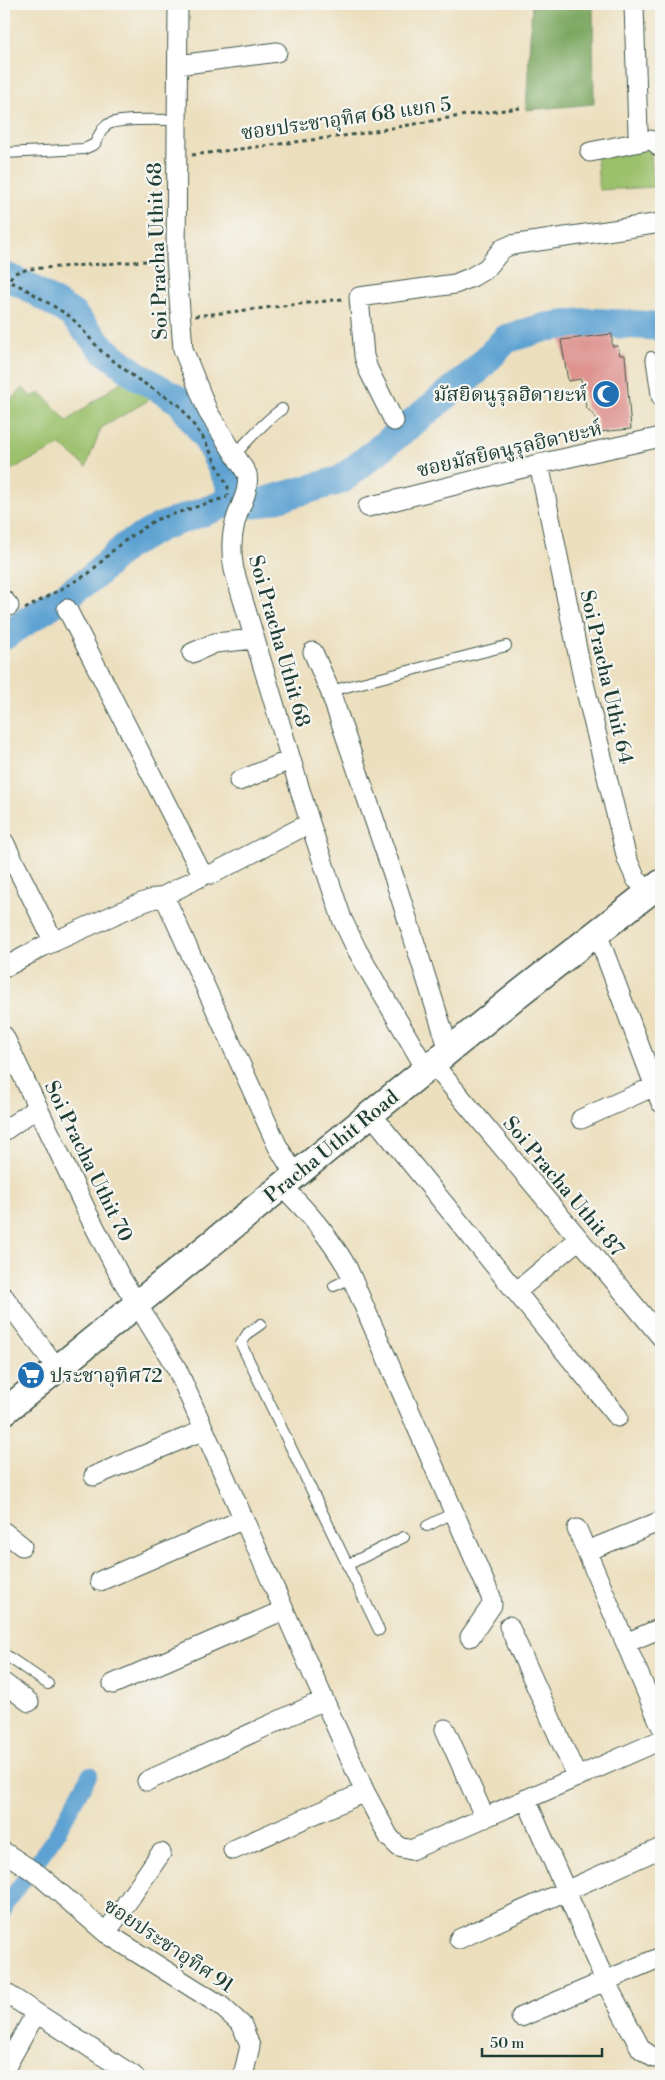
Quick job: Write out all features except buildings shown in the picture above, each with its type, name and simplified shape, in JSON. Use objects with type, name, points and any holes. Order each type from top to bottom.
[{"type":"main road","name":"Pracha Uthit Road","points":[[4,1412],[436,1061],[656,888]]},
{"type":"street","name":"Soi Pracha Uthit 68","points":[[178,4],[176,259],[183,349],[188,366],[208,412],[247,474],[235,522],[231,556],[290,760],[342,919],[357,950],[436,1061]]},
{"type":"street","points":[[634,4],[638,133]]},
{"type":"street","points":[[178,65],[277,52]]},
{"type":"street","points":[[590,152],[650,140],[661,148]]},
{"type":"street","points":[[394,421],[368,369],[364,356],[359,297],[456,284],[472,278],[488,268],[502,249],[511,245],[661,223]]},
{"type":"street","name":"ซอยมัสยิดนูรุลฮิดายะห์","points":[[368,507],[538,464],[661,437]]},
{"type":"street","name":"Soi Pracha Uthit 64","points":[[538,464],[584,682],[627,859],[636,879],[656,888]]},
{"type":"street","points":[[67,609],[195,861],[200,870],[206,874]]},
{"type":"street","points":[[192,653],[215,643],[255,639]]},
{"type":"street","points":[[313,652],[330,692],[394,877],[436,1061]]},
{"type":"street","points":[[239,781],[290,760]]},
{"type":"street","points":[[4,968],[54,942],[155,898],[160,898],[206,874],[212,874],[310,823]]},
{"type":"street","points":[[4,842],[54,942]]},
{"type":"street","points":[[160,898],[167,902],[277,1144],[289,1181],[330,1240],[352,1278],[491,1597],[492,1605],[470,1637]]},
{"type":"street","points":[[581,1119],[658,1094],[597,933]]},
{"type":"street","name":"Soi Pracha Uthit 70","points":[[4,1036],[88,1214],[121,1278],[177,1369],[365,1792],[388,1837],[399,1847],[411,1850],[485,1818]]},
{"type":"street","name":"Soi Pracha Uthit 87","points":[[436,1061],[579,1239],[661,1337]]},
{"type":"street","points":[[4,1131],[38,1107]]},
{"type":"street","points":[[371,1114],[618,1417]]},
{"type":"street","points":[[516,1292],[579,1239]]},
{"type":"street","points":[[4,1298],[57,1368]]},
{"type":"street","points":[[94,1476],[204,1430]]},
{"type":"street","points":[[100,1581],[244,1519]]},
{"type":"street","points":[[587,1552],[661,1521]]},
{"type":"street","points":[[578,1529],[661,1726]]},
{"type":"street","points":[[4,1532],[22,1546]]},
{"type":"street","points":[[113,1684],[284,1610]]},
{"type":"street","points":[[509,1626],[577,1777]]},
{"type":"street","points":[[626,1643],[661,1628]]},
{"type":"street","points":[[4,1683],[30,1702]]},
{"type":"street","points":[[147,1781],[324,1700]]},
{"type":"street","points":[[445,1729],[485,1818],[661,1740]]},
{"type":"street","points":[[233,1850],[365,1792]]},
{"type":"street","points":[[526,1799],[605,1981],[641,2049],[654,2058],[661,2058]]},
{"type":"street","points":[[459,1939],[661,1848]]},
{"type":"street","points":[[106,1932],[161,1853]]},
{"type":"street","name":"ซอยประชาอุทิศ 91","points":[[10,1857],[39,1875],[106,1932],[220,2006],[242,2025],[250,2046],[243,2076]]},
{"type":"street","points":[[521,2017],[661,1957]]},
{"type":"street","points":[[4,1992],[131,2076]]},
{"type":"street","points":[[4,2070],[36,2013]]},
{"type":"lane","points":[[4,153],[84,149],[95,144],[99,134],[108,124],[122,121],[177,120]]},
{"type":"lane","points":[[651,357],[657,398],[661,405]]},
{"type":"lane","points":[[235,454],[249,441],[258,428],[282,409]]},
{"type":"lane","points":[[330,692],[506,646]]},
{"type":"lane","points":[[334,1286],[352,1278]]},
{"type":"lane","points":[[261,1324],[248,1333],[241,1344],[379,1630]]},
{"type":"lane","points":[[427,1526],[453,1513]]},
{"type":"lane","points":[[348,1565],[404,1537]]},
{"type":"lane","points":[[4,1654],[48,1684]]},
{"type":"path","points":[[286,4],[298,4]]},
{"type":"path","name":"ซอยประชาอุทิศ 68 แยก 5","points":[[177,157],[358,134],[460,116],[520,108]]},
{"type":"path","points":[[5,285],[14,273],[30,269],[176,259]]},
{"type":"path","points":[[4,279],[24,288],[71,317],[102,352],[137,379],[178,405],[204,439],[228,487],[228,496]]},
{"type":"path","points":[[181,318],[359,297]]},
{"type":"path","points":[[11,606],[88,574],[119,544],[155,520],[243,490]]},
{"type":"green space","points":[[532,4],[593,4],[594,104],[526,110]]},
{"type":"green space","points":[[649,137],[654,187],[599,190],[596,146]]},
{"type":"green space","points":[[129,376],[154,397],[101,428],[86,467],[61,445],[4,473],[4,406],[23,388],[31,397],[41,393],[67,421]]},
{"type":"waterway","points":[[4,276],[25,285],[72,314],[104,350],[138,376],[180,401],[206,437],[231,486],[231,502]]},
{"type":"waterway","points":[[4,636],[92,578],[126,546],[160,527],[231,502],[255,504],[341,480],[475,372],[506,339],[546,327],[589,322],[661,325]]},
{"type":"waterway","points":[[4,1911],[8,1902],[56,1835],[90,1774]]},
{"type":"place","name":"มัสยิดนูรุลฮิดายะห์","points":[[606,394]]},
{"type":"place","name":"ประชาอุทิศ72","points":[[31,1375]]}]
